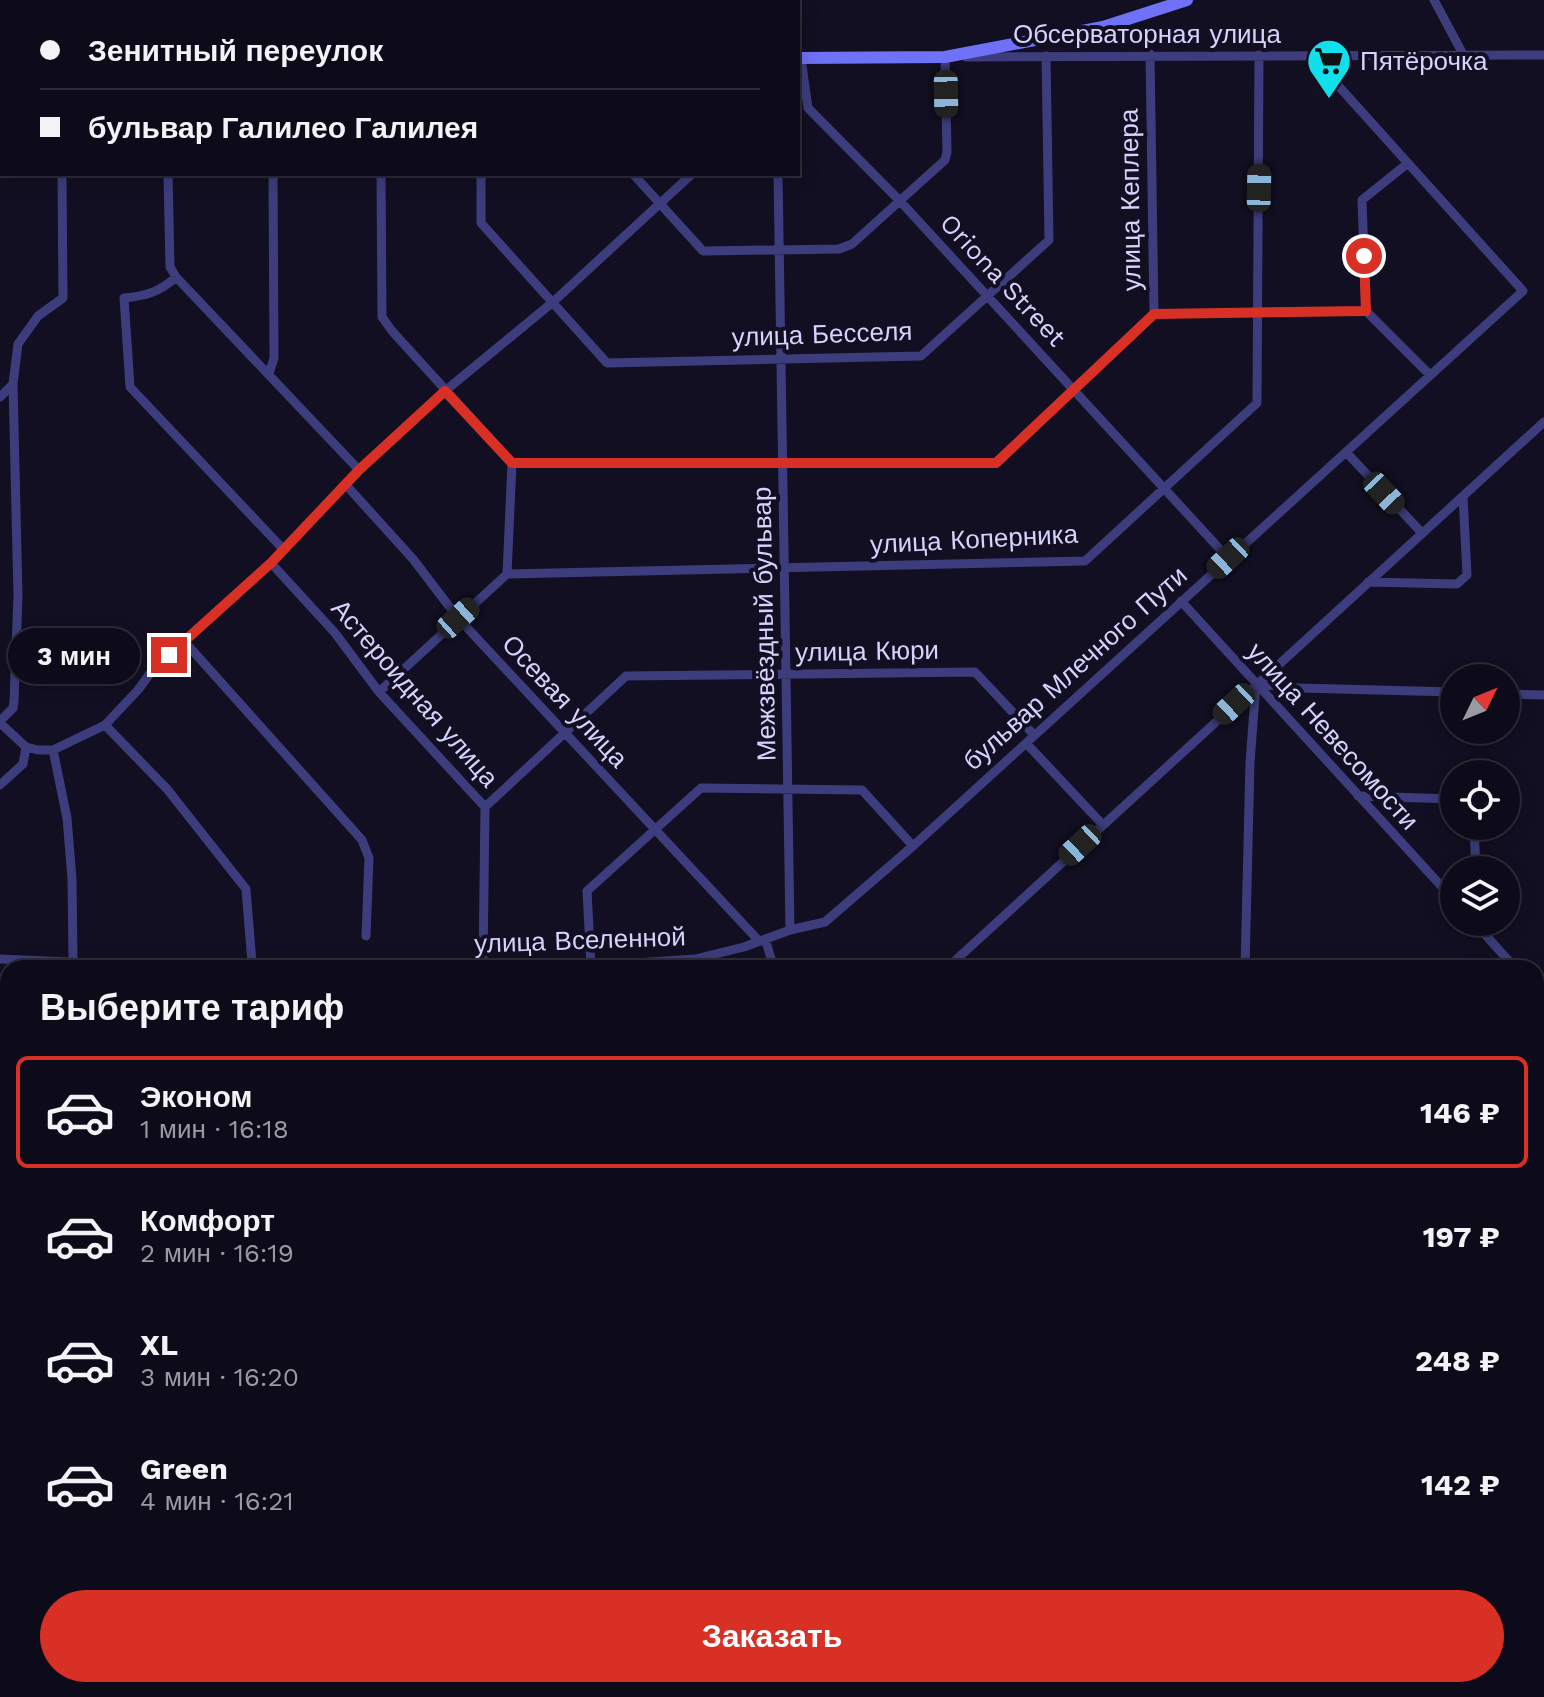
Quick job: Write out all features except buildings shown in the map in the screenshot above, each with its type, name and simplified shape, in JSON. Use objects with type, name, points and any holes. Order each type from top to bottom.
[{"type":"main road","points":[[945,57],[1103,27],[1187,0]]},
{"type":"main road","name":"Обсерваторная улица","points":[[800,58],[945,57]]},
{"type":"street","points":[[1434,0],[1464,56]]},
{"type":"street","name":"улица Кеплера","points":[[512,463],[996,463],[1154,314],[1150,54]]},
{"type":"street","name":"улица Коперника","points":[[507,574],[1085,561],[1257,403],[1259,55]]},
{"type":"street","points":[[1328,55],[1328,67],[1334,81],[1408,163],[1362,200],[1366,311],[1430,375]]},
{"type":"street","name":"Обсерваторная улица","points":[[945,57],[1544,55]]},
{"type":"street","name":"улица Бесселя","points":[[481,176],[481,223],[607,363],[921,356],[1049,240],[1046,56]]},
{"type":"street","points":[[635,176],[703,251],[839,249],[852,244],[940,165],[947,152],[945,57]]},
{"type":"street","name":"Oriona Street","points":[[800,58],[808,108],[900,201],[1228,558]]},
{"type":"street","name":"бульвар Млечного Пути","points":[[790,930],[825,922],[913,846],[1523,291],[1408,163]]},
{"type":"street","points":[[62,176],[63,298],[38,316],[18,344],[13,384],[18,596],[15,687],[13,708],[0,722],[26,747],[53,750],[105,725],[154,668],[271,563],[359,470],[445,391],[553,302],[690,176]]},
{"type":"street","points":[[168,176],[170,267],[176,277],[359,470]]},
{"type":"street","points":[[269,374],[274,358],[273,176]]},
{"type":"street","points":[[379,692],[507,574],[512,463],[382,317],[381,176]]},
{"type":"street","name":"Межзвёздный бульвар","points":[[778,176],[790,930]]},
{"type":"street","points":[[176,277],[163,289],[124,298],[130,387],[283,549]]},
{"type":"street","points":[[1154,314],[1366,311]]},
{"type":"street","points":[[0,397],[13,384]]},
{"type":"street","points":[[956,960],[1544,422]]},
{"type":"street","points":[[1346,452],[1422,533]]},
{"type":"street","name":"Осевая улица","points":[[346,485],[413,559],[458,618],[654,831],[762,940]]},
{"type":"street","points":[[1368,582],[1457,584],[1467,575],[1463,496]]},
{"type":"street","name":"Астероидная улица","points":[[271,563],[335,633],[379,692],[485,807],[483,960]]},
{"type":"street","name":"улица Невесомости","points":[[1181,601],[1440,885]]},
{"type":"street","points":[[184,641],[362,840],[369,858],[366,936]]},
{"type":"street","name":"улица Кюри","points":[[485,807],[626,676],[975,672],[1034,735]]},
{"type":"street","points":[[1256,684],[1440,692]]},
{"type":"street","points":[[1245,960],[1250,762],[1256,684]]},
{"type":"street","points":[[1520,694],[1544,695]]},
{"type":"street","points":[[105,725],[167,789],[246,889],[252,960]]},
{"type":"street","points":[[1026,743],[1103,825]]},
{"type":"street","points":[[0,785],[23,764],[26,747]]},
{"type":"street","points":[[53,750],[67,818],[72,879],[73,960]]},
{"type":"street","points":[[591,960],[587,891],[701,788],[862,790],[913,846]]},
{"type":"street","points":[[1358,796],[1440,799]]},
{"type":"street","name":"улица Вселенной","points":[[680,960],[695,959],[790,930]]},
{"type":"street","points":[[1488,936],[1508,960]]},
{"type":"street","points":[[762,940],[771,960]]},
{"type":"street","points":[[0,959],[36,960]]},
{"type":"place","name":"Пятёрочка","points":[[1329,100]]},
{"type":"route","points":[[169,655],[223,603],[271,563],[359,470],[445,391],[512,463],[996,463],[1154,314],[1366,311],[1364,256]]}]
